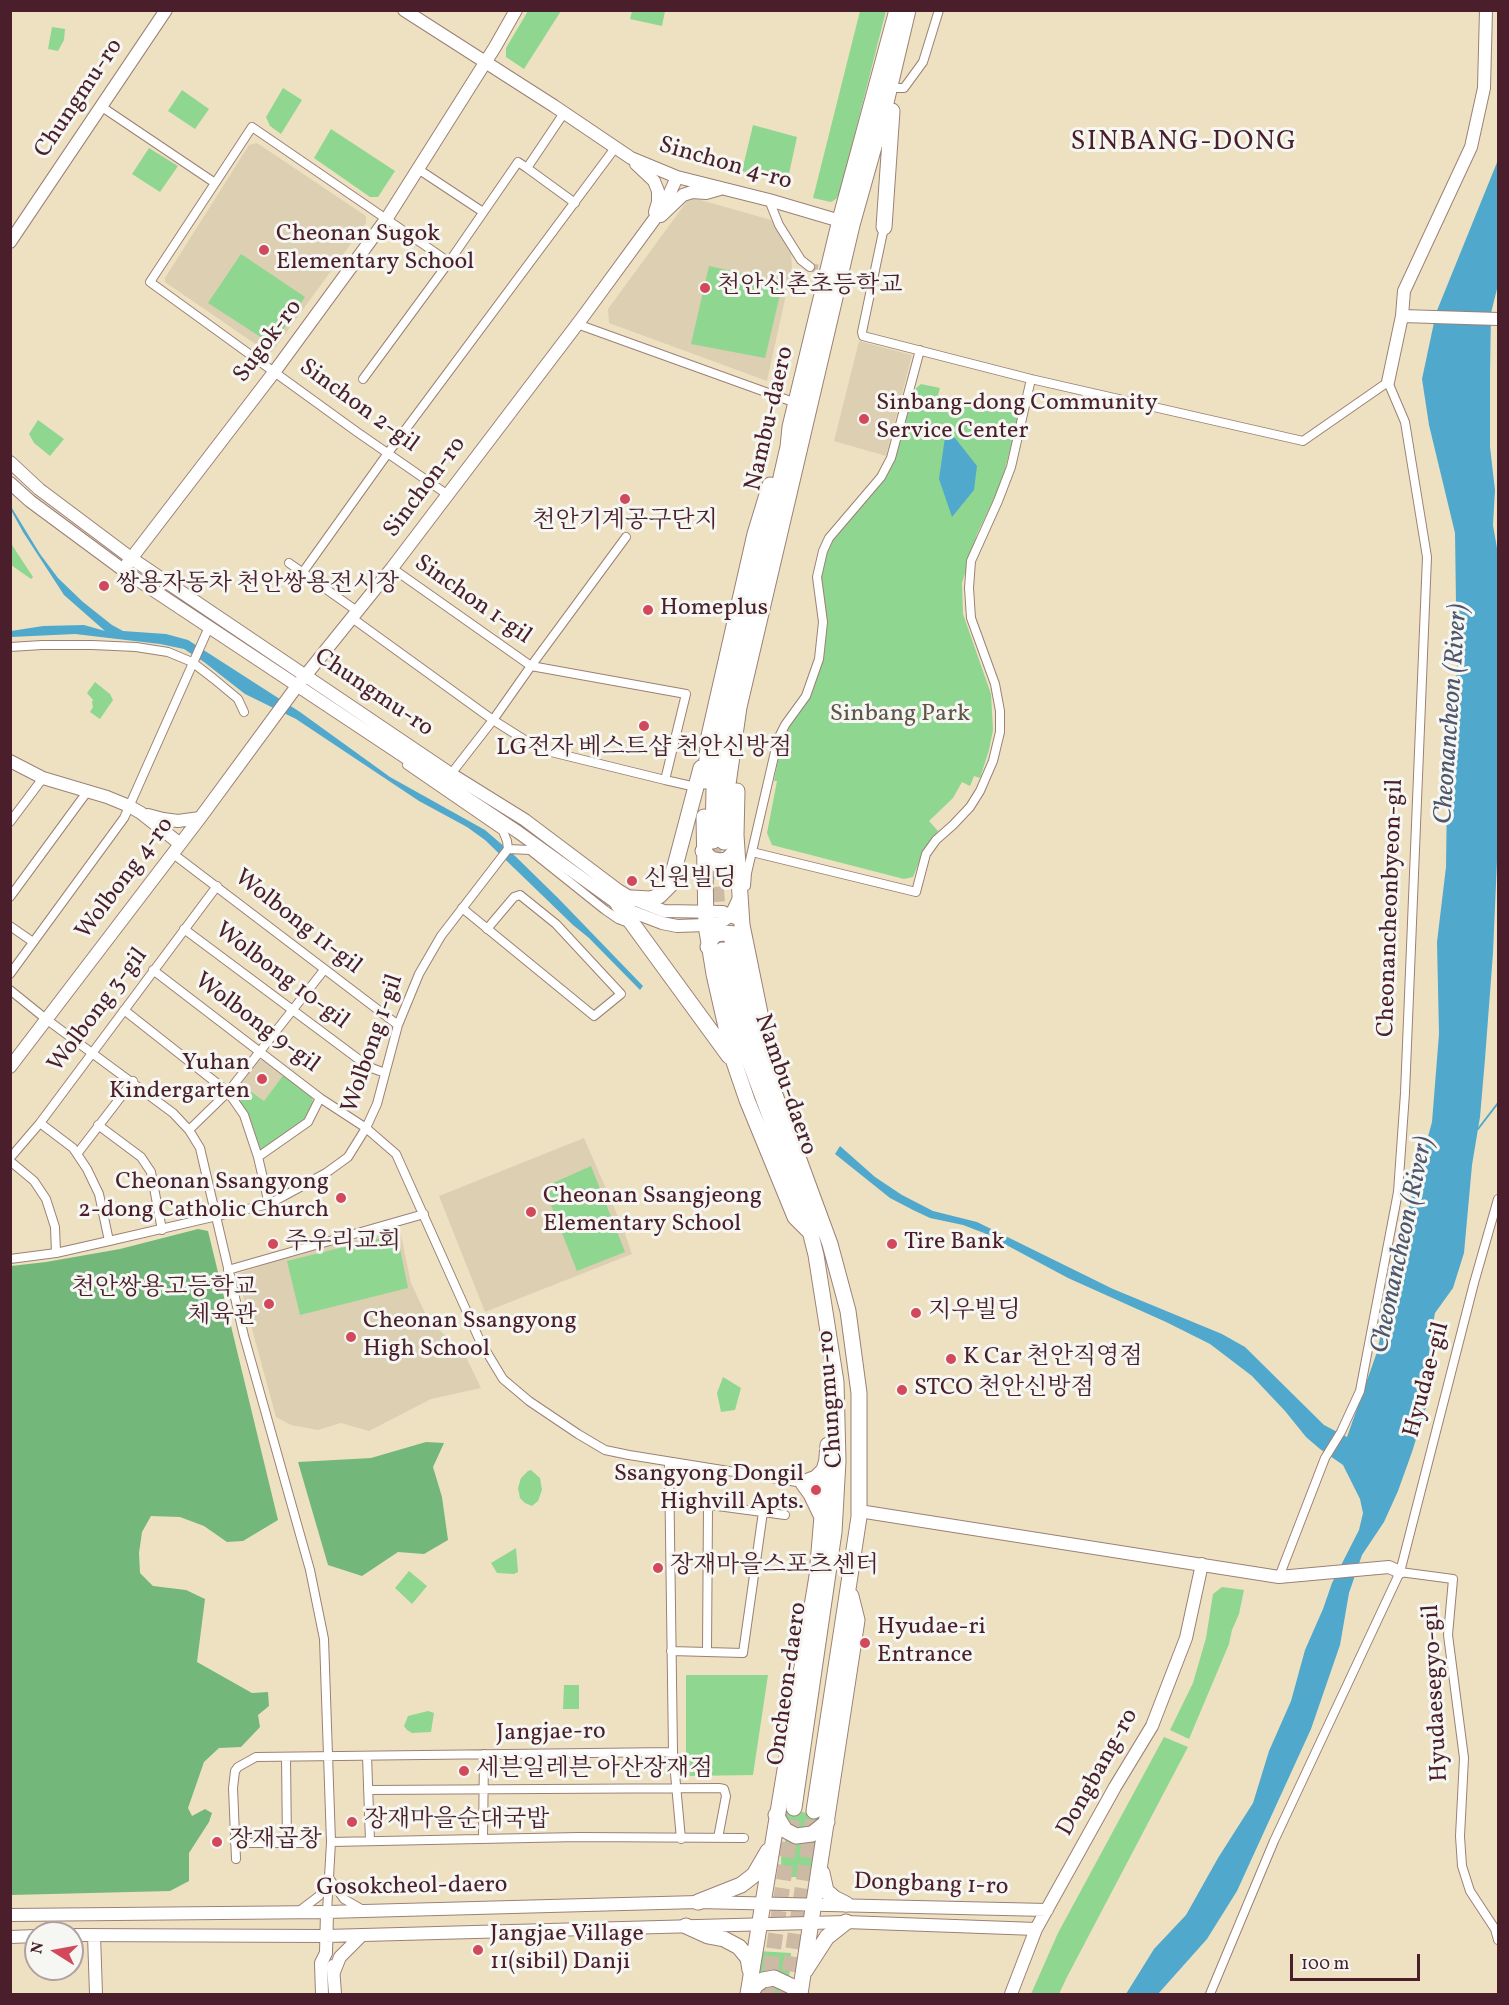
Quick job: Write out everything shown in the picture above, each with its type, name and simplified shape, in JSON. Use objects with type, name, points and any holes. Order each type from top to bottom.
[{"type":"highway","name":"Nambu-daero","points":[[726,847],[749,703],[784,560],[801,472],[800,442],[846,223],[897,10]]},
{"type":"highway","name":"Nambu-daero","points":[[726,847],[714,789],[726,704],[771,521],[796,403],[846,223],[894,72],[908,10]]},
{"type":"highway","points":[[884,227],[889,174],[889,132],[895,88],[894,72]]},
{"type":"highway","points":[[734,1062],[634,925],[625,901],[650,899],[658,896],[670,885],[709,736],[755,534],[780,444],[790,427]]},
{"type":"highway","points":[[709,736],[705,780],[739,898],[736,920],[727,946],[734,1062],[795,1218],[810,1232]]},
{"type":"highway","points":[[726,847],[705,919],[727,946],[767,1041],[824,1206],[819,1216]]},
{"type":"highway","name":"Nambu-daero","points":[[727,946],[751,1025],[819,1216]]},
{"type":"highway","name":"Nambu-daero","points":[[727,946],[741,1038],[805,1211],[810,1232]]},
{"type":"highway","name":"Chungmu-ro","points":[[819,1216],[830,1244],[848,1311],[859,1393],[859,1511]]},
{"type":"highway","name":"Chungmu-ro","points":[[810,1232],[826,1310],[836,1382],[837,1494]]},
{"type":"highway","points":[[749,1990],[818,1570],[829,1421],[836,1382]]},
{"type":"highway","points":[[823,1520],[811,1494],[803,1483],[816,1478],[824,1470],[828,1457]]},
{"type":"highway","name":"Oncheon-daero","points":[[794,1808],[834,1532],[837,1494]]},
{"type":"highway","name":"Oncheon-daero","points":[[814,1810],[859,1511]]},
{"type":"highway","points":[[818,1570],[834,1532]]},
{"type":"highway","points":[[799,1989],[857,1620],[849,1587]]},
{"type":"highway","points":[[776,1815],[785,1830],[795,1836],[812,1834],[827,1822]]},
{"type":"highway","points":[[698,1902],[741,1885],[754,1875],[774,1837]]},
{"type":"highway","points":[[822,1849],[822,1872],[826,1891],[846,1904]]},
{"type":"highway","points":[[799,1989],[827,1937],[846,1922]]},
{"type":"highway","points":[[686,1926],[708,1936],[724,1939],[739,1947],[748,1958],[749,1990]]},
{"type":"highway","points":[[749,1990],[763,1980],[774,1978],[799,1989]]},
{"type":"street","name":"Chungmu-ro","points":[[10,242],[166,10]]},
{"type":"street","name":"Sinchon 4-ro","points":[[404,10],[631,158],[677,177],[769,200],[846,223]]},
{"type":"street","name":"Sugok-ro","points":[[123,570],[275,371],[387,218],[516,10]]},
{"type":"street","points":[[895,88],[904,88],[923,62],[939,10]]},
{"type":"street","points":[[884,227],[863,336],[1031,379],[1303,441],[1388,382],[1402,316],[1404,291],[1471,147],[1485,88],[1486,10]]},
{"type":"street","points":[[102,107],[214,183],[252,127],[449,262]]},
{"type":"street","points":[[527,168],[564,113]]},
{"type":"street","points":[[303,572],[388,453],[615,148]]},
{"type":"street","points":[[631,158],[654,181],[658,191],[658,202],[652,222]]},
{"type":"street","points":[[363,379],[449,262],[518,162],[575,203]]},
{"type":"street","points":[[418,169],[483,212]]},
{"type":"street","name":"Sinchon-ro","points":[[306,676],[448,495],[577,324],[664,206],[677,177]]},
{"type":"street","name":"Sinchon 2-gil","points":[[214,183],[150,282],[448,495]]},
{"type":"street","points":[[652,222],[663,215],[683,195],[692,192],[714,192],[723,188]]},
{"type":"street","points":[[769,200],[779,225],[801,260],[810,267]]},
{"type":"street","points":[[863,279],[873,281]]},
{"type":"street","points":[[1402,316],[1497,319]]},
{"type":"street","points":[[577,324],[796,403]]},
{"type":"street","points":[[726,847],[785,725],[806,696],[819,659],[823,622],[817,577],[823,551],[829,538],[881,477],[891,458],[920,350]]},
{"type":"street","points":[[726,847],[916,892],[926,854],[936,840],[970,807],[980,791],[993,760],[1000,732],[1000,711],[995,684],[971,618],[969,588],[971,561],[1011,467],[1031,379]]},
{"type":"street","name":"Cheonancheonbyeon-gil","points":[[1283,1577],[1325,1458],[1341,1432],[1360,1391],[1396,1204],[1405,1093],[1427,557],[1405,422],[1388,382]]},
{"type":"street","name":"Chungmu-ro","points":[[10,462],[39,489],[131,558],[451,774],[525,820],[625,901],[633,912],[677,926],[723,912],[736,920]]},
{"type":"street","name":"Chungmu-ro","points":[[10,483],[30,501],[123,570],[625,901]]},
{"type":"street","points":[[531,666],[626,537]]},
{"type":"street","points":[[289,563],[493,720],[539,749],[696,788]]},
{"type":"street","name":"Sinchon 1-gil","points":[[392,567],[531,666],[686,694],[665,780]]},
{"type":"street","points":[[10,974],[124,818],[209,627]]},
{"type":"street","points":[[10,647],[69,645],[136,647],[168,652],[193,660],[238,699],[244,712]]},
{"type":"street","name":"Sinchon 1-gil","points":[[451,774],[531,666]]},
{"type":"street","points":[[297,686],[306,676]]},
{"type":"street","name":"Wolbong 4-ro","points":[[10,1067],[200,818],[297,686]]},
{"type":"street","points":[[368,733],[381,746],[503,831],[508,849],[530,850],[618,919],[634,925]]},
{"type":"street","points":[[10,761],[43,778],[129,806],[141,813],[176,848]]},
{"type":"street","points":[[10,822],[43,778]]},
{"type":"street","points":[[10,897],[87,792]]},
{"type":"street","points":[[141,813],[163,819],[200,818]]},
{"type":"street","points":[[726,847],[747,873],[745,892],[748,930],[764,1012],[767,1041]]},
{"type":"street","name":"Wolbong 11-gil","points":[[176,848],[217,886],[398,1025]]},
{"type":"street","name":"Wolbong 1-gil","points":[[10,1259],[162,1230],[269,1204],[326,1173],[348,1157],[366,1128],[377,1104],[398,1025],[419,974],[441,936],[508,849]]},
{"type":"street","points":[[739,898],[747,873]]},
{"type":"street","name":"Wolbong 3-gil","points":[[10,1160],[217,886]]},
{"type":"street","points":[[462,908],[594,1016],[621,994],[556,924],[520,895],[514,897],[488,929]]},
{"type":"street","points":[[10,926],[33,942]]},
{"type":"street","name":"Wolbong 10-gil","points":[[184,929],[369,1067],[386,1073]]},
{"type":"street","name":"Wolbong 9-gil","points":[[153,970],[320,1098],[366,1128],[396,1154],[470,1322],[503,1379],[529,1401],[605,1450],[803,1483]]},
{"type":"street","points":[[189,1130],[228,1092],[324,970]]},
{"type":"street","points":[[10,990],[173,1113],[189,1130],[200,1149],[228,1270],[312,1581],[324,1639],[331,1842],[326,1953],[321,1964],[322,1995]]},
{"type":"street","points":[[124,1010],[228,1092],[244,1115],[258,1157],[269,1204]]},
{"type":"street","points":[[77,1154],[133,1082]]},
{"type":"street","points":[[258,1157],[308,1122],[320,1098]]},
{"type":"street","points":[[40,1123],[77,1154],[99,1194],[109,1241]]},
{"type":"street","points":[[98,1125],[141,1157],[151,1172],[162,1230]]},
{"type":"street","points":[[10,1160],[34,1181],[46,1199],[55,1227],[56,1252]]},
{"type":"street","name":"Hyudae-gil","points":[[1210,1995],[1274,1841],[1394,1570],[1498,1199]]},
{"type":"street","points":[[228,1270],[424,1214]]},
{"type":"street","points":[[669,1462],[674,1752],[681,1839]]},
{"type":"street","points":[[695,1503],[785,1515]]},
{"type":"street","points":[[707,1652],[708,1505]]},
{"type":"street","points":[[859,1511],[1283,1577],[1394,1570]]},
{"type":"street","points":[[671,1651],[743,1653],[764,1512]]},
{"type":"street","name":"Dongbang-ro","points":[[1011,1995],[1036,1929],[1115,1787],[1152,1726],[1186,1638],[1202,1564]]},
{"type":"street","name":"Hyudaesegyo-gil","points":[[1394,1570],[1453,1579],[1448,1635],[1464,1758],[1460,1836],[1462,1866],[1470,1891],[1495,1929],[1498,1940]]},
{"type":"street","name":"Jangjae-ro","points":[[236,1859],[233,1788],[235,1770],[256,1757],[674,1752]]},
{"type":"street","points":[[483,1839],[484,1754]]},
{"type":"street","points":[[367,1756],[370,1841]]},
{"type":"street","points":[[286,1757],[287,1844]]},
{"type":"street","points":[[368,1790],[719,1788],[726,1792],[718,1838]]},
{"type":"street","points":[[331,1842],[579,1837],[744,1838]]},
{"type":"street","points":[[235,1844],[303,1843]]},
{"type":"street","points":[[329,1878],[345,1899],[363,1911]]},
{"type":"street","points":[[298,1912],[319,1896],[329,1878]]},
{"type":"street","name":"Gosokcheol-daero","points":[[10,1915],[327,1912],[698,1902],[814,1903]]},
{"type":"street","name":"Dongbang 1-ro","points":[[814,1903],[1047,1910]]},
{"type":"street","name":"Dongbang 1-ro","points":[[810,1924],[846,1922],[1036,1929]]},
{"type":"street","name":"Gosokcheol-daero","points":[[84,1935],[326,1936],[810,1924]]},
{"type":"street","points":[[94,1935],[96,1995]]},
{"type":"street","points":[[334,1972],[340,1957],[362,1935]]},
{"type":"street","points":[[326,1953],[334,1972],[335,1995]]},
{"type":"shaded area","name":"Cheonan Sugok Elementary School","points":[[257,143],[366,216],[366,223],[272,352],[267,352],[165,282],[165,278],[249,145]]},
{"type":"shaded area","name":"천안신촌초등학교","points":[[690,197],[771,220],[791,253],[792,267],[767,381],[609,323],[608,309]]},
{"type":"shaded area","points":[[859,341],[912,355],[886,456],[834,441]]},
{"type":"shaded area","name":"Yuhan Kindergarten","points":[[257,1060],[264,1060],[284,1074],[264,1101],[239,1083]]},
{"type":"shaded area","name":"Cheonan Ssangjeong Elementary School","points":[[584,1138],[632,1254],[485,1312],[439,1196]]},
{"type":"shaded area","name":"Cheonan Ssangyong High School","points":[[400,1230],[411,1283],[426,1315],[467,1359],[481,1388],[431,1399],[369,1431],[341,1423],[318,1430],[291,1425],[276,1417],[237,1274],[295,1254]]},
{"type":"green space","points":[[632,10],[665,11],[662,26],[630,19]]},
{"type":"green space","points":[[528,11],[561,11],[524,69],[506,57],[506,48]]},
{"type":"green space","points":[[860,11],[886,11],[840,192],[831,202],[813,198]]},
{"type":"green space","points":[[52,27],[65,29],[64,40],[58,51],[48,49]]},
{"type":"green space","points":[[283,88],[302,100],[281,134],[270,126],[266,117]]},
{"type":"green space","points":[[182,90],[209,109],[195,129],[168,111]]},
{"type":"green space","points":[[753,125],[797,137],[787,183],[742,171]]},
{"type":"green space","points":[[331,129],[395,171],[378,197],[370,197],[314,158]]},
{"type":"green space","points":[[149,148],[178,166],[160,192],[132,174]]},
{"type":"green space","points":[[241,254],[305,297],[273,345],[208,303]]},
{"type":"green space","points":[[709,266],[783,282],[765,358],[691,344]]},
{"type":"green space","name":"Sinbang Park","points":[[921,384],[940,388],[938,395],[1008,412],[1011,406],[1020,412],[1001,484],[977,534],[962,583],[963,614],[991,694],[993,730],[989,750],[980,778],[974,776],[970,786],[962,782],[953,798],[929,821],[938,831],[924,850],[913,877],[904,879],[772,845],[767,833],[777,781],[774,781],[781,743],[822,660],[826,630],[821,573],[825,554],[833,539],[895,458],[914,390]]},
{"type":"green space","points":[[38,420],[64,439],[50,456],[34,443],[29,434]]},
{"type":"green space","points":[[12,545],[33,577],[31,579],[11,565]]},
{"type":"green space","points":[[95,682],[110,694],[113,700],[100,719],[90,712],[93,700],[87,693]]},
{"type":"green space","points":[[284,1074],[312,1095],[313,1105],[306,1121],[261,1151],[258,1150],[231,1093],[239,1083],[264,1101]]},
{"type":"green space","points":[[591,1166],[625,1252],[577,1271],[544,1187]]},
{"type":"green space","points":[[198,1229],[208,1231],[278,1520],[243,1541],[227,1542],[204,1526],[180,1517],[151,1516],[142,1532],[139,1553],[140,1573],[153,1586],[186,1590],[205,1599],[197,1662],[252,1693],[268,1692],[269,1706],[258,1715],[260,1727],[241,1747],[219,1748],[204,1762],[188,1808],[192,1816],[205,1809],[212,1813],[209,1822],[189,1853],[189,1881],[170,1891],[11,1895],[11,1266],[120,1249]]},
{"type":"green space","points":[[397,1234],[408,1288],[300,1315],[287,1261]]},
{"type":"green space","points":[[723,1377],[741,1388],[735,1410],[721,1412],[717,1393]]},
{"type":"green space","points":[[426,1442],[444,1443],[433,1467],[442,1497],[448,1540],[424,1554],[398,1552],[362,1576],[328,1565],[298,1462],[371,1458]]},
{"type":"green space","points":[[531,1470],[540,1478],[542,1490],[538,1501],[532,1506],[520,1498],[518,1488],[521,1478]]},
{"type":"green space","points":[[516,1548],[518,1572],[514,1574],[497,1573],[491,1563]]},
{"type":"green space","points":[[409,1571],[427,1586],[412,1604],[395,1588]]},
{"type":"green space","points":[[1222,1587],[1244,1590],[1239,1614],[1229,1644],[1189,1739],[1170,1730],[1193,1683],[1206,1638],[1213,1594]]},
{"type":"green space","points":[[686,1675],[768,1675],[753,1775],[690,1776],[686,1772]]},
{"type":"green space","points":[[564,1685],[579,1685],[579,1709],[563,1709]]},
{"type":"green space","points":[[428,1711],[434,1713],[431,1732],[412,1733],[407,1730],[404,1726],[408,1716]]},
{"type":"green space","points":[[1164,1737],[1188,1747],[1059,1994],[1031,1994],[1058,1933]]},
{"type":"green space","points":[[782,1809],[822,1815],[811,1830],[790,1828]]},
{"type":"green space","points":[[786,1837],[797,1843],[818,1838],[814,1877],[782,1877],[781,1859]]},
{"type":"green space","points":[[758,1951],[791,1953],[789,1980],[752,1982]]},
{"type":"green space","points":[[772,1984],[791,1994],[755,1994]]},
{"type":"water","name":"Cheonancheon (River)","points":[[1498,160],[1498,285],[1491,313],[1490,447],[1495,490],[1493,525],[1498,554],[1498,838],[1485,1059],[1464,1253],[1453,1288],[1435,1313],[1430,1341],[1427,1404],[1412,1452],[1384,1522],[1362,1555],[1349,1593],[1340,1645],[1311,1729],[1237,1891],[1207,1939],[1158,1994],[1126,1994],[1154,1949],[1186,1915],[1218,1858],[1253,1803],[1269,1751],[1291,1701],[1305,1650],[1332,1583],[1359,1530],[1363,1513],[1360,1499],[1343,1465],[1306,1437],[1252,1376],[1210,1344],[1068,1278],[984,1233],[963,1225],[930,1218],[913,1210],[890,1198],[835,1154],[840,1146],[875,1177],[902,1195],[933,1211],[977,1222],[1113,1289],[1222,1334],[1245,1347],[1324,1425],[1347,1437],[1377,1352],[1406,1217],[1432,1122],[1439,1034],[1437,942],[1446,867],[1448,718],[1457,673],[1455,533],[1429,425],[1422,379],[1436,313]]},
{"type":"water","points":[[945,437],[955,438],[977,466],[974,490],[952,517],[939,479]]},
{"type":"water","points":[[10,505],[40,554],[58,578],[112,625],[123,631],[166,634],[188,640],[300,712],[390,777],[485,830],[558,898],[643,986],[640,990],[589,938],[485,840],[467,827],[419,801],[296,719],[245,694],[184,649],[75,634],[11,637],[11,631],[43,626],[84,625],[105,631],[64,595],[23,532]]},
{"type":"waterway","points":[[1478,1129],[1498,1103]]},
{"type":"tunnel","points":[[810,267],[863,279]]},
{"type":"tunnel","points":[[713,841],[719,925]]},
{"type":"tunnel","points":[[767,1994],[794,1808]]},
{"type":"tunnel","points":[[786,1994],[814,1811]]},
{"type":"place","name":"Cheonan Sugok Elementary School","points":[[264,250]]},
{"type":"place","name":"천안신촌초등학교","points":[[705,288]]},
{"type":"place","name":"Sinbang-dong Community Service Center","points":[[864,419]]},
{"type":"place","name":"천안기계공구단지","points":[[625,499]]},
{"type":"place","name":"쌍용자동차 천안쌍용전시장","points":[[104,586]]},
{"type":"place","name":"Homeplus","points":[[648,610]]},
{"type":"place","name":"LG전자 베스트샵 천안신방점","points":[[644,726]]},
{"type":"place","name":"신원빌딩","points":[[632,881]]},
{"type":"place","name":"Yuhan Kindergarten","points":[[262,1079]]},
{"type":"place","name":"Cheonan Ssangyong 2-dong Catholic Church","points":[[341,1198]]},
{"type":"place","name":"Cheonan Ssangjeong Elementary School","points":[[531,1212]]},
{"type":"place","name":"주우리교회","points":[[273,1244]]},
{"type":"place","name":"Tire Bank","points":[[892,1244]]},
{"type":"place","name":"천안쌍용고등학교 체육관","points":[[269,1304]]},
{"type":"place","name":"지우빌딩","points":[[916,1313]]},
{"type":"place","name":"Cheonan Ssangyong High School","points":[[351,1337]]},
{"type":"place","name":"K Car 천안직영점","points":[[951,1359]]},
{"type":"place","name":"STCO 천안신방점","points":[[902,1390]]},
{"type":"place","name":"Ssangyong Dongil Highvill Apts.","points":[[816,1490]]},
{"type":"place","name":"장재마을스포츠센터","points":[[658,1568]]},
{"type":"place","name":"Hyudae-ri Entrance","points":[[865,1643]]},
{"type":"place","name":"세븐일레븐 아산장재점","points":[[464,1771]]},
{"type":"place","name":"장재마을순대국밥","points":[[352,1822]]},
{"type":"place","name":"장재곱창","points":[[217,1842]]},
{"type":"place","name":"Jangjae Village 11(sibil) Danji","points":[[478,1950]]},
{"type":"district","name":"SINBANG-DONG","points":[[1184,144]]}]
